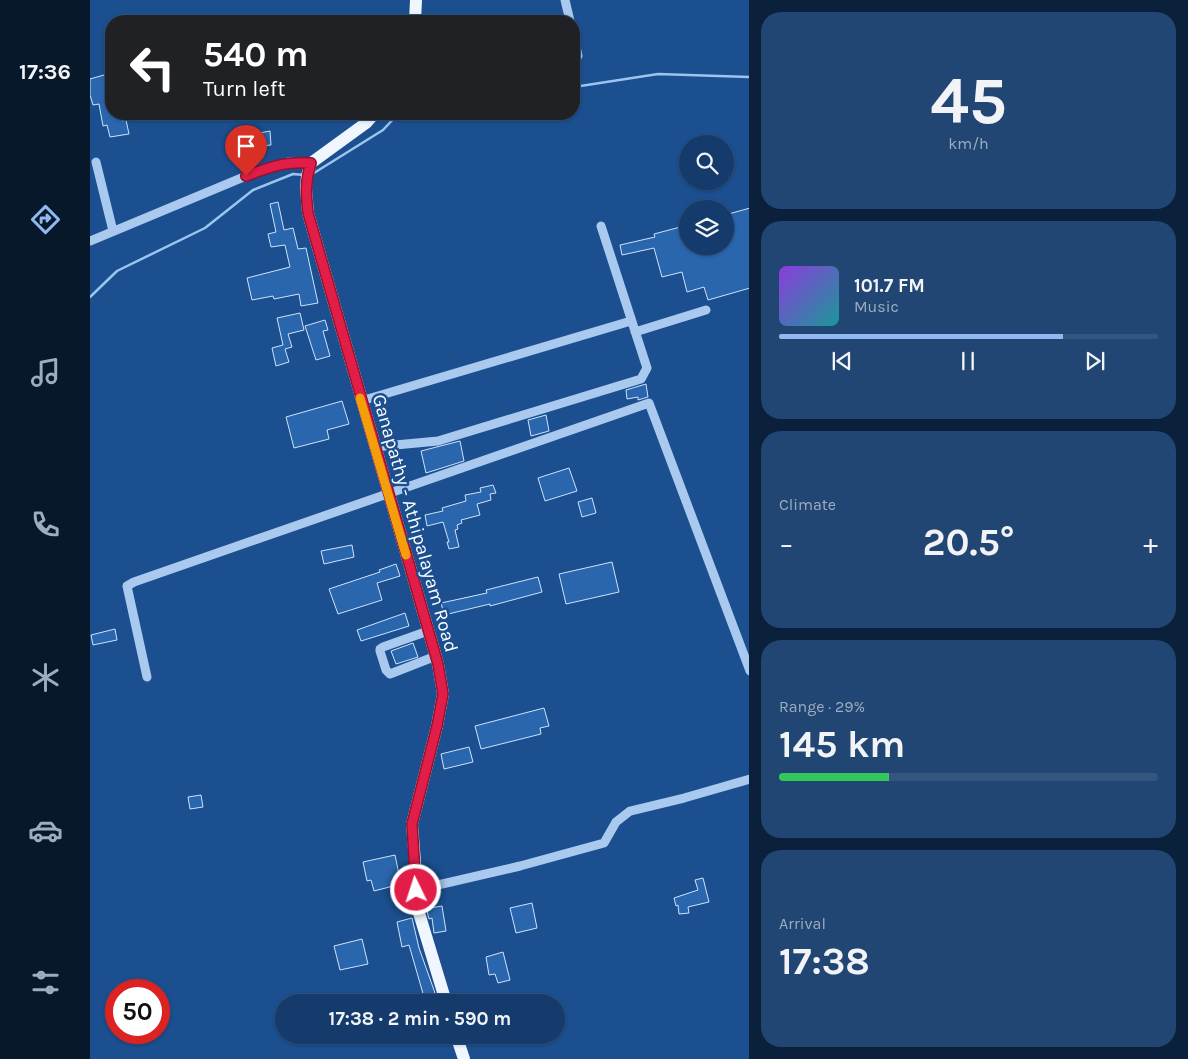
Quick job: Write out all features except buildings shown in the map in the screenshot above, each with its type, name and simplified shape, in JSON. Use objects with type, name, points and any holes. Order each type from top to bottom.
[{"type":"main road","points":[[415,15],[416,0]]},
{"type":"main road","points":[[311,163],[369,120]]},
{"type":"main road","name":"Ganapathy - Athipalayam Road","points":[[311,163],[306,188],[308,213],[374,447],[436,656],[443,694],[437,726],[412,824],[419,913],[444,994]]},
{"type":"main road","points":[[459,1044],[464,1059]]},
{"type":"street","points":[[565,0],[569,15]]},
{"type":"street","points":[[96,162],[113,231]]},
{"type":"street","points":[[90,241],[263,169],[288,162],[311,163]]},
{"type":"street","points":[[374,447],[438,441],[640,379],[647,368],[601,226]]},
{"type":"street","points":[[635,332],[706,310]]},
{"type":"street","points":[[361,401],[631,321]]},
{"type":"street","points":[[148,677],[127,586],[134,582],[649,402],[749,671]]},
{"type":"street","points":[[428,631],[380,649],[386,670],[390,674],[436,656]]},
{"type":"street","points":[[416,890],[520,866],[604,843],[616,822],[630,811],[749,779]]},
{"type":"waterway","points":[[580,86],[658,74],[749,77]]},
{"type":"waterway","points":[[314,173],[383,130],[392,120]]},
{"type":"waterway","points":[[90,297],[117,271],[205,228],[253,190],[293,174],[304,175]]},
{"type":"slow traffic","points":[[360,398],[406,555]]},
{"type":"route","points":[[246,176],[288,162],[311,163],[306,188],[308,213],[438,664],[443,694],[437,726],[412,824],[416,890]]}]
